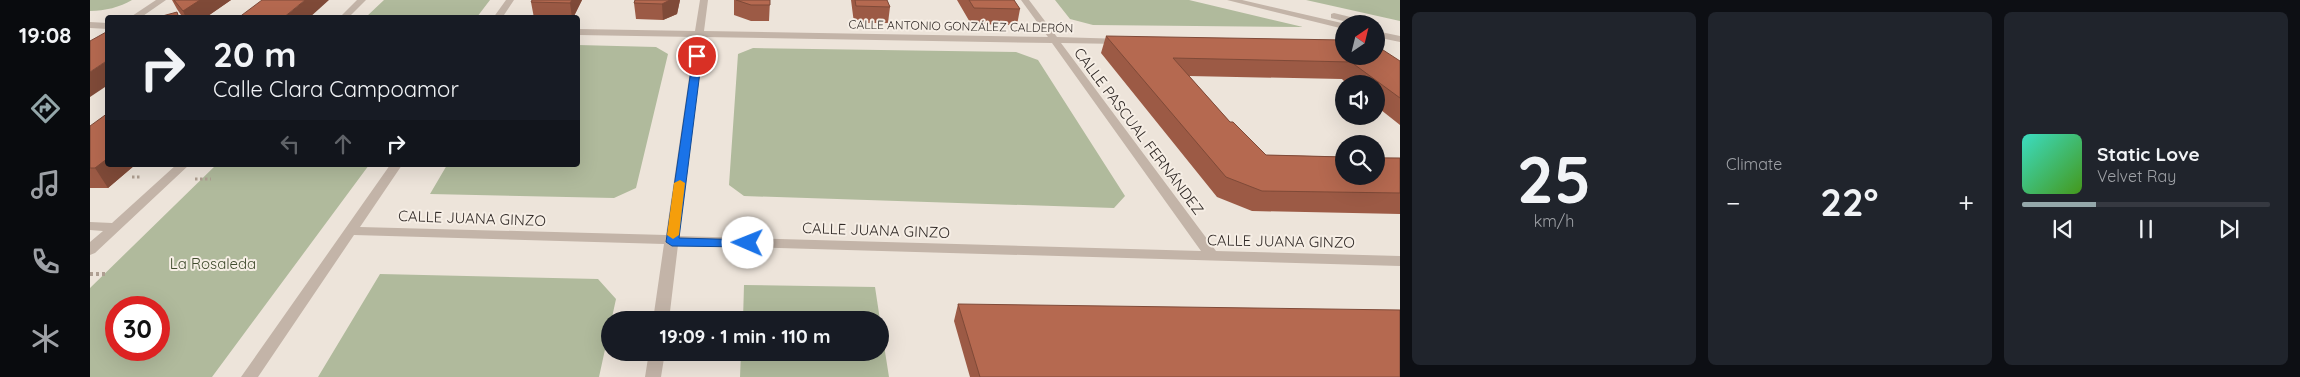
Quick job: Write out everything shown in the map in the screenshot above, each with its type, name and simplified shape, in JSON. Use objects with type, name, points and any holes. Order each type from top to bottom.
[{"type":"street","points":[[138,15],[162,0]]},
{"type":"street","points":[[346,15],[362,0]]},
{"type":"street","points":[[499,15],[510,0]]},
{"type":"street","points":[[662,311],[704,0]]},
{"type":"street","name":"CALLE PASCUAL FERNÁNDEZ","points":[[1025,0],[1212,255]]},
{"type":"street","points":[[1231,0],[1335,24]]},
{"type":"street","points":[[1263,0],[1335,16]]},
{"type":"street","points":[[90,25],[105,26]]},
{"type":"street","points":[[1385,28],[1400,31]]},
{"type":"street","name":"CALLE ANTONIO GONZÁLEZ CALDERÓN","points":[[580,32],[1127,41]]},
{"type":"street","points":[[1387,36],[1400,39]]},
{"type":"street","points":[[90,250],[181,167]]},
{"type":"street","points":[[249,377],[395,167]]},
{"type":"street","points":[[90,226],[115,227]]},
{"type":"street","name":"CALLE JUANA GINZO","points":[[352,231],[672,242],[1400,260]]},
{"type":"street","points":[[653,377],[656,361]]},
{"type":"path","points":[[90,274],[106,274]]},
{"type":"green space","points":[[90,0],[132,0],[112,8],[90,11]]},
{"type":"green space","points":[[384,0],[490,0],[479,15],[368,15]]},
{"type":"green space","points":[[1055,0],[1189,0],[1303,27],[1093,25],[1070,19]]},
{"type":"green space","points":[[1306,0],[1400,0],[1400,21],[1385,18],[1385,15],[1373,15]]},
{"type":"green space","points":[[580,45],[656,47],[668,54],[636,188],[614,198],[430,194],[446,167],[580,167]]},
{"type":"green space","points":[[753,48],[1016,52],[1038,60],[1125,196],[1114,208],[744,196],[729,185],[738,54]]},
{"type":"green space","name":"La Rosaleda","points":[[214,167],[368,167],[212,377],[90,377],[90,288]]},
{"type":"green space","points":[[380,274],[598,279],[616,299],[613,311],[601,311],[602,361],[599,377],[318,377]]},
{"type":"green space","points":[[744,285],[875,287],[879,311],[743,311]]},
{"type":"green space","points":[[741,361],[886,361],[889,377],[740,377]]},
{"type":"building","points":[[174,0],[200,0],[183,11]]},
{"type":"building","points":[[262,0],[305,0],[287,15],[242,15]]},
{"type":"building","points":[[532,0],[572,0],[570,3],[531,2]]},
{"type":"building","points":[[635,0],[670,0],[662,4],[634,3]]},
{"type":"building","points":[[736,0],[770,0],[770,5],[751,5]]},
{"type":"building","points":[[855,0],[887,0],[890,7],[856,6]]},
{"type":"building","points":[[969,0],[1014,0],[1020,9],[974,8]]},
{"type":"building","points":[[177,12],[178,15],[166,15]]},
{"type":"building","points":[[105,33],[105,62],[90,72],[90,41]]},
{"type":"building","points":[[1106,36],[1335,40],[1335,62],[1173,58],[1230,122],[1233,122],[1266,155],[1335,157],[1335,185],[1385,185],[1385,158],[1400,158],[1400,193],[1262,191],[1226,177]]},
{"type":"building","points":[[1385,51],[1400,61],[1400,98],[1385,87],[1385,75],[1369,75],[1355,65],[1385,65]]},
{"type":"building","points":[[105,115],[105,160],[95,168],[90,168],[90,126]]},
{"type":"building","points":[[958,304],[1400,310],[1400,377],[980,377]]},
{"type":"slow traffic","points":[[673,235],[680,183]]},
{"type":"route","points":[[697,56],[672,242],[748,243]]}]
